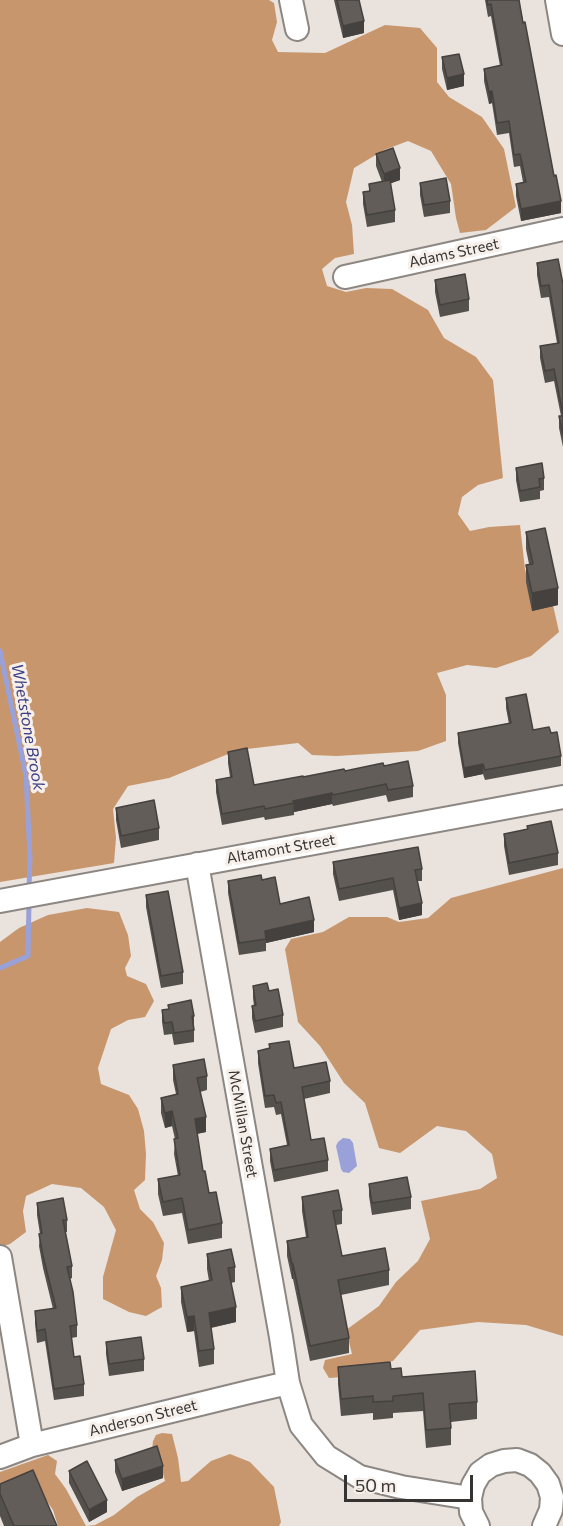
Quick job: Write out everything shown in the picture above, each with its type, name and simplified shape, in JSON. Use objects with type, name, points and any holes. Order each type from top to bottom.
[{"type":"street","points":[[291,0],[297,29]]},
{"type":"street","points":[[557,0],[563,34]]},
{"type":"street","name":"Adams Street","points":[[345,277],[563,229]]},
{"type":"street","name":"Altamont Street","points":[[0,901],[563,797]]},
{"type":"street","name":"McMillan Street","points":[[197,864],[288,1383],[302,1425],[326,1455],[360,1477],[401,1487],[470,1498]]},
{"type":"street","points":[[0,1257],[32,1445]]},
{"type":"street","name":"Anderson Street","points":[[0,1457],[32,1445],[288,1383]]},
{"type":"street","points":[[478,1526],[471,1512],[470,1498],[473,1485],[480,1473],[491,1465],[517,1460],[530,1465],[548,1484],[552,1497],[551,1510],[544,1526]]},
{"type":"shaded area","points":[[0,0],[269,0],[274,3],[277,22],[272,40],[278,52],[325,53],[385,25],[420,28],[437,48],[437,82],[449,97],[482,117],[504,149],[516,207],[486,230],[460,233],[451,184],[431,151],[408,141],[384,150],[354,168],[346,202],[352,225],[354,254],[335,258],[322,269],[327,286],[346,292],[366,288],[392,289],[428,310],[444,338],[476,357],[493,380],[503,478],[478,485],[462,497],[458,514],[470,531],[520,525],[530,592],[553,605],[559,632],[531,656],[496,668],[467,665],[437,673],[446,695],[446,741],[418,751],[337,756],[312,755],[298,743],[238,750],[169,778],[128,786],[113,809],[116,838],[114,863],[0,882]]},
{"type":"shaded area","points":[[563,868],[563,1336],[526,1325],[478,1322],[420,1330],[393,1361],[353,1369],[343,1377],[329,1378],[323,1368],[325,1360],[352,1354],[346,1330],[379,1306],[396,1282],[418,1261],[430,1239],[421,1201],[480,1189],[497,1178],[492,1154],[466,1131],[437,1126],[400,1153],[379,1148],[365,1103],[344,1083],[320,1046],[298,1022],[285,949],[291,939],[323,932],[349,917],[387,917],[399,922],[428,918],[451,898]]},
{"type":"shaded area","points":[[87,908],[119,912],[128,935],[131,956],[125,968],[127,976],[146,984],[154,1001],[145,1017],[128,1020],[111,1029],[98,1068],[101,1084],[129,1095],[138,1109],[144,1131],[145,1180],[134,1190],[140,1209],[153,1222],[164,1243],[162,1260],[156,1276],[161,1288],[162,1307],[146,1316],[129,1312],[103,1299],[103,1277],[116,1230],[104,1207],[81,1188],[52,1184],[26,1196],[23,1211],[26,1232],[10,1244],[0,1247],[0,942],[19,928],[48,915]]},
{"type":"shaded area","points":[[162,1433],[172,1434],[181,1482],[188,1481],[211,1461],[230,1454],[250,1462],[274,1487],[281,1522],[279,1526],[86,1526],[95,1525],[114,1515],[137,1497],[165,1481],[158,1455],[152,1451],[156,1435]]},
{"type":"shaded area","points":[[48,1455],[57,1461],[55,1474],[86,1526],[58,1526],[53,1510],[39,1490],[0,1500],[0,1472]]},
{"type":"water","points":[[343,1138],[350,1139],[353,1143],[357,1166],[349,1173],[341,1169],[336,1146]]},
{"type":"building","points":[[337,0],[359,0],[364,21],[343,26]]},
{"type":"building","points":[[487,0],[519,0],[561,201],[521,209],[516,184],[526,182],[520,154],[514,155],[509,121],[497,123],[492,91],[489,92],[484,69],[502,65],[491,4],[488,5]]},
{"type":"building","points":[[459,54],[464,74],[447,78],[442,57]]},
{"type":"building","points":[[393,148],[400,168],[384,174],[376,154]]},
{"type":"building","points":[[446,178],[450,201],[424,205],[420,183]]},
{"type":"building","points":[[390,180],[395,210],[367,215],[363,192],[370,191],[369,184]]},
{"type":"building","points":[[558,259],[563,284],[563,414],[554,369],[545,371],[540,346],[559,343],[549,285],[541,286],[537,263]]},
{"type":"building","points":[[465,274],[469,299],[440,305],[435,280]]},
{"type":"building","points":[[559,416],[563,416],[563,435]]},
{"type":"building","points":[[542,463],[544,478],[539,479],[540,487],[520,491],[516,468]]},
{"type":"building","points":[[545,528],[558,588],[532,593],[526,565],[533,564],[526,532]]},
{"type":"building","points":[[526,694],[533,730],[549,727],[551,733],[557,732],[561,756],[485,770],[483,764],[464,768],[458,733],[511,723],[506,698]]},
{"type":"building","points":[[247,748],[254,785],[344,769],[345,771],[383,763],[384,766],[408,761],[413,786],[388,790],[386,784],[293,801],[294,803],[265,809],[264,806],[222,814],[216,780],[232,777],[228,752]]},
{"type":"building","points":[[154,800],[159,828],[121,836],[116,808]]},
{"type":"building","points":[[551,821],[558,853],[509,863],[504,834]]},
{"type":"building","points":[[418,847],[422,869],[415,870],[422,903],[399,908],[393,878],[339,889],[333,862]]},
{"type":"building","points":[[261,875],[262,880],[275,877],[280,904],[309,897],[314,920],[265,931],[266,939],[239,943],[228,881]]},
{"type":"building","points":[[168,891],[183,972],[161,976],[146,895]]},
{"type":"building","points":[[267,983],[269,991],[278,989],[283,1015],[255,1021],[252,1006],[256,1005],[253,986]]},
{"type":"building","points":[[191,1000],[194,1030],[174,1033],[172,1022],[164,1023],[162,1010],[169,1009],[168,1005]]},
{"type":"building","points":[[289,1041],[294,1068],[326,1062],[330,1081],[302,1087],[311,1140],[324,1138],[328,1160],[274,1170],[270,1149],[289,1145],[281,1102],[276,1103],[274,1095],[265,1096],[258,1051],[270,1048],[269,1044]]},
{"type":"building","points":[[204,1059],[207,1076],[197,1078],[206,1117],[195,1119],[203,1171],[205,1171],[209,1193],[216,1192],[222,1223],[188,1230],[182,1198],[163,1202],[158,1179],[180,1175],[174,1139],[178,1138],[172,1111],[165,1113],[161,1098],[178,1094],[173,1065]]},
{"type":"building","points":[[407,1177],[411,1197],[372,1203],[369,1184]]},
{"type":"building","points":[[338,1190],[342,1210],[333,1211],[342,1256],[385,1248],[389,1270],[338,1280],[349,1338],[310,1346],[287,1241],[308,1237],[302,1197]]},
{"type":"building","points":[[63,1198],[67,1220],[63,1220],[72,1266],[67,1267],[77,1325],[70,1326],[74,1357],[80,1356],[84,1384],[54,1389],[45,1329],[37,1331],[35,1311],[56,1308],[39,1234],[42,1233],[37,1203]]},
{"type":"building","points":[[231,1249],[235,1267],[228,1268],[236,1307],[209,1313],[214,1349],[199,1351],[194,1316],[187,1317],[181,1287],[212,1280],[207,1254]]},
{"type":"building","points":[[141,1337],[144,1359],[109,1364],[106,1342]]},
{"type":"building","points":[[390,1362],[391,1369],[401,1368],[402,1377],[475,1371],[477,1402],[449,1404],[451,1428],[426,1430],[423,1393],[393,1396],[393,1401],[373,1402],[373,1396],[341,1399],[338,1367]]},
{"type":"building","points":[[157,1446],[163,1466],[122,1479],[115,1460]]},
{"type":"building","points":[[87,1461],[107,1500],[89,1510],[69,1471]]},
{"type":"building","points":[[33,1470],[57,1526],[14,1526],[0,1494],[0,1484]]},
{"type":"waterway","name":"Whetstone Brook","points":[[0,651],[26,776],[30,857],[29,889]]},
{"type":"waterway","name":"Whetstone Brook","points":[[0,968],[28,956],[29,902]]}]
